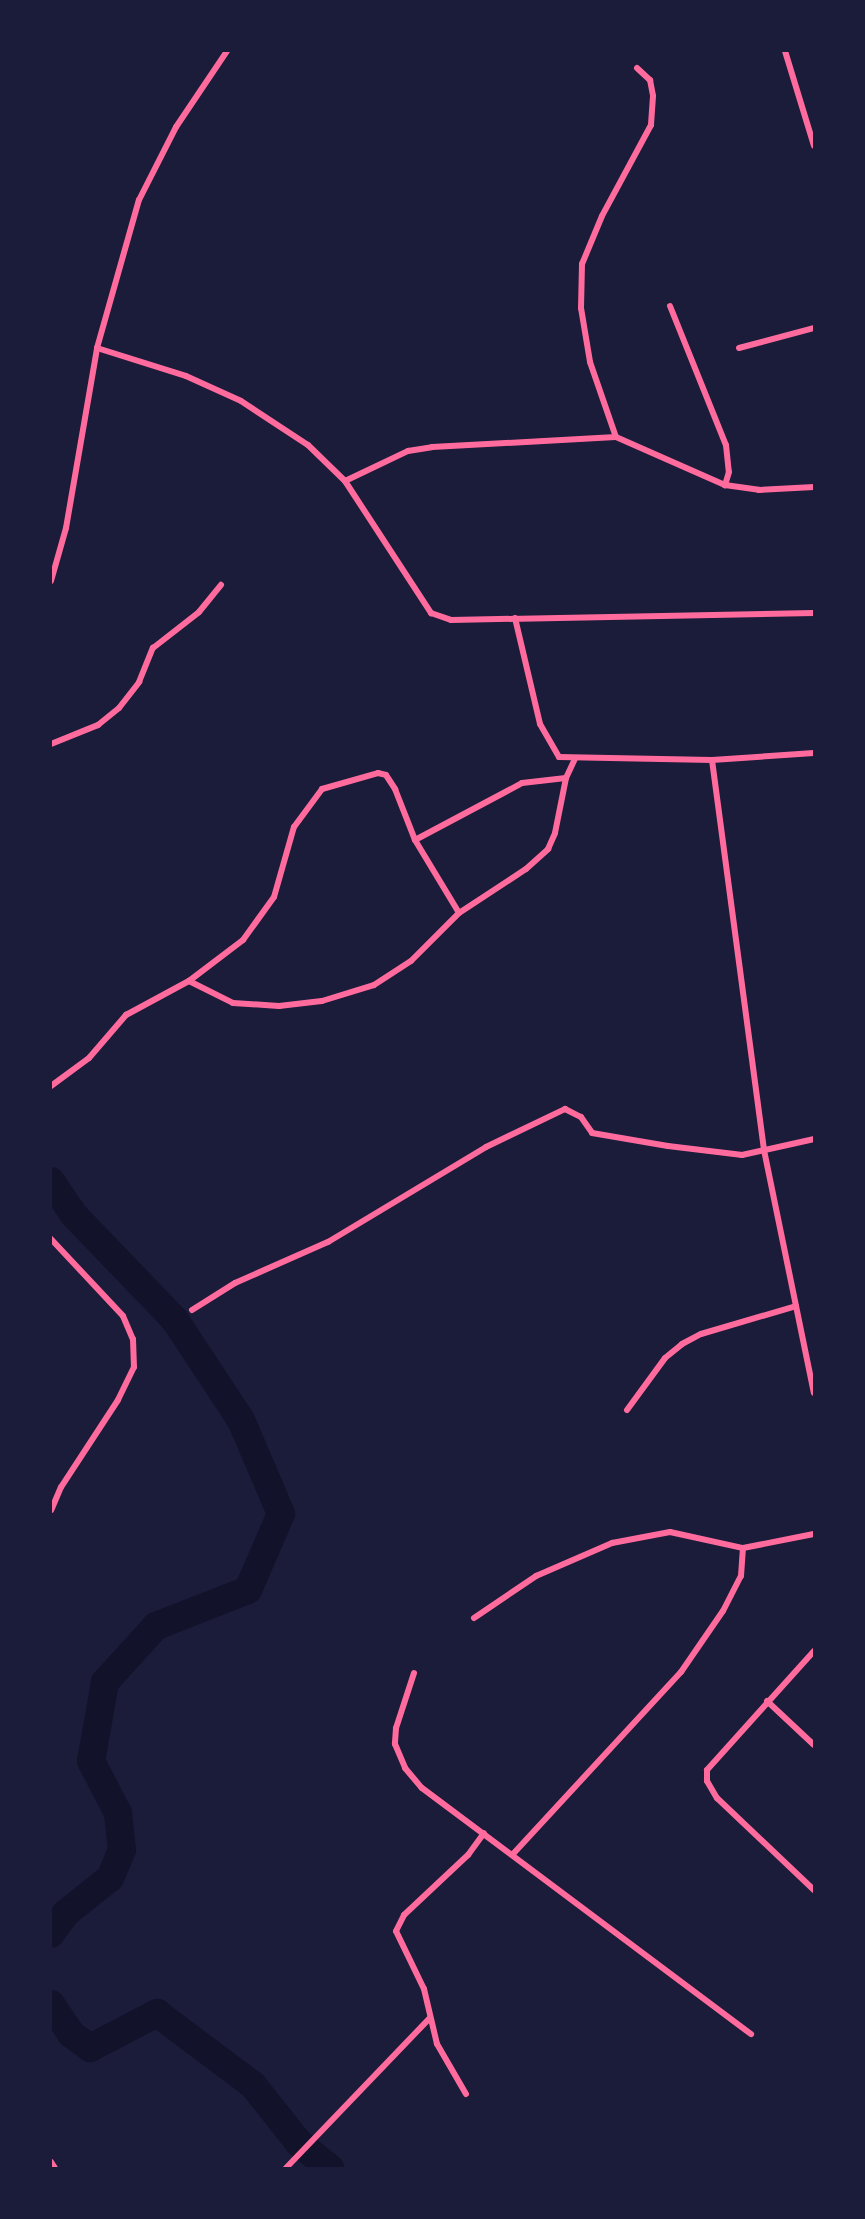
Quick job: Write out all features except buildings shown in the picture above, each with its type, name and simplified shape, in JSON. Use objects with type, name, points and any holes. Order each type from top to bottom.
[{"type":"street","points":[[51,581],[66,528],[97,348],[139,200],[176,127],[227,51]]},
{"type":"street","points":[[785,51],[814,146]]},
{"type":"street","points":[[616,437],[590,362],[580,308],[582,264],[602,216],[651,125],[653,96],[650,80],[637,68]]},
{"type":"street","points":[[670,306],[726,445],[729,472],[725,485]]},
{"type":"street","points":[[739,348],[814,328]]},
{"type":"street","points":[[97,348],[186,376],[242,401],[308,445],[345,481],[431,613],[451,620],[814,613]]},
{"type":"street","points":[[345,481],[408,451],[432,447],[616,437],[725,485],[759,490],[814,487]]},
{"type":"street","points":[[51,744],[98,725],[119,708],[139,682],[153,648],[199,612],[221,585]]},
{"type":"street","points":[[515,618],[548,743],[559,757],[712,760],[814,753]]},
{"type":"street","points":[[189,981],[233,1003],[279,1006],[322,1001],[374,985],[411,961],[459,913],[526,869],[548,849],[555,832],[566,778],[575,759]]},
{"type":"street","points":[[712,760],[764,1150],[814,1394]]},
{"type":"street","points":[[51,1086],[89,1058],[126,1015],[189,981],[243,940],[274,897],[294,827],[322,789],[378,773],[386,775],[395,789],[415,840],[459,913]]},
{"type":"street","points":[[415,840],[522,783],[566,778]]},
{"type":"street","points":[[192,1310],[235,1283],[328,1242],[486,1147],[566,1109],[581,1117],[592,1133],[732,1154],[764,1150],[814,1139]]},
{"type":"street","points":[[51,1239],[123,1316],[133,1339],[134,1367],[118,1400],[61,1487],[51,1510]]},
{"type":"street","points":[[627,1410],[665,1358],[682,1344],[701,1334],[796,1306]]},
{"type":"street","points":[[474,1618],[536,1576],[612,1543],[670,1532],[744,1548],[814,1534]]},
{"type":"street","points":[[513,1854],[681,1672],[737,1585],[744,1548]]},
{"type":"street","points":[[814,1651],[706,1770],[706,1781],[717,1798],[814,1890]]},
{"type":"street","points":[[414,1673],[396,1728],[395,1744],[405,1768],[422,1788],[751,2034]]},
{"type":"street","points":[[767,1701],[814,1745]]},
{"type":"street","points":[[466,2094],[436,2044],[417,1971],[398,1937],[398,1924],[421,1897],[468,1855],[484,1833]]},
{"type":"street","points":[[286,2168],[429,2019]]},
{"type":"street","points":[[51,2162],[55,2168]]},
{"type":"waterway","points":[[51,1181],[74,1215],[175,1320],[241,1420],[281,1514],[248,1590],[156,1626],[105,1682],[91,1761],[118,1813],[122,1850],[110,1878],[66,1913],[51,1934]]},
{"type":"waterway","points":[[51,2004],[71,2034],[90,2048],[157,2013],[253,2085],[299,2143],[330,2168]]}]
